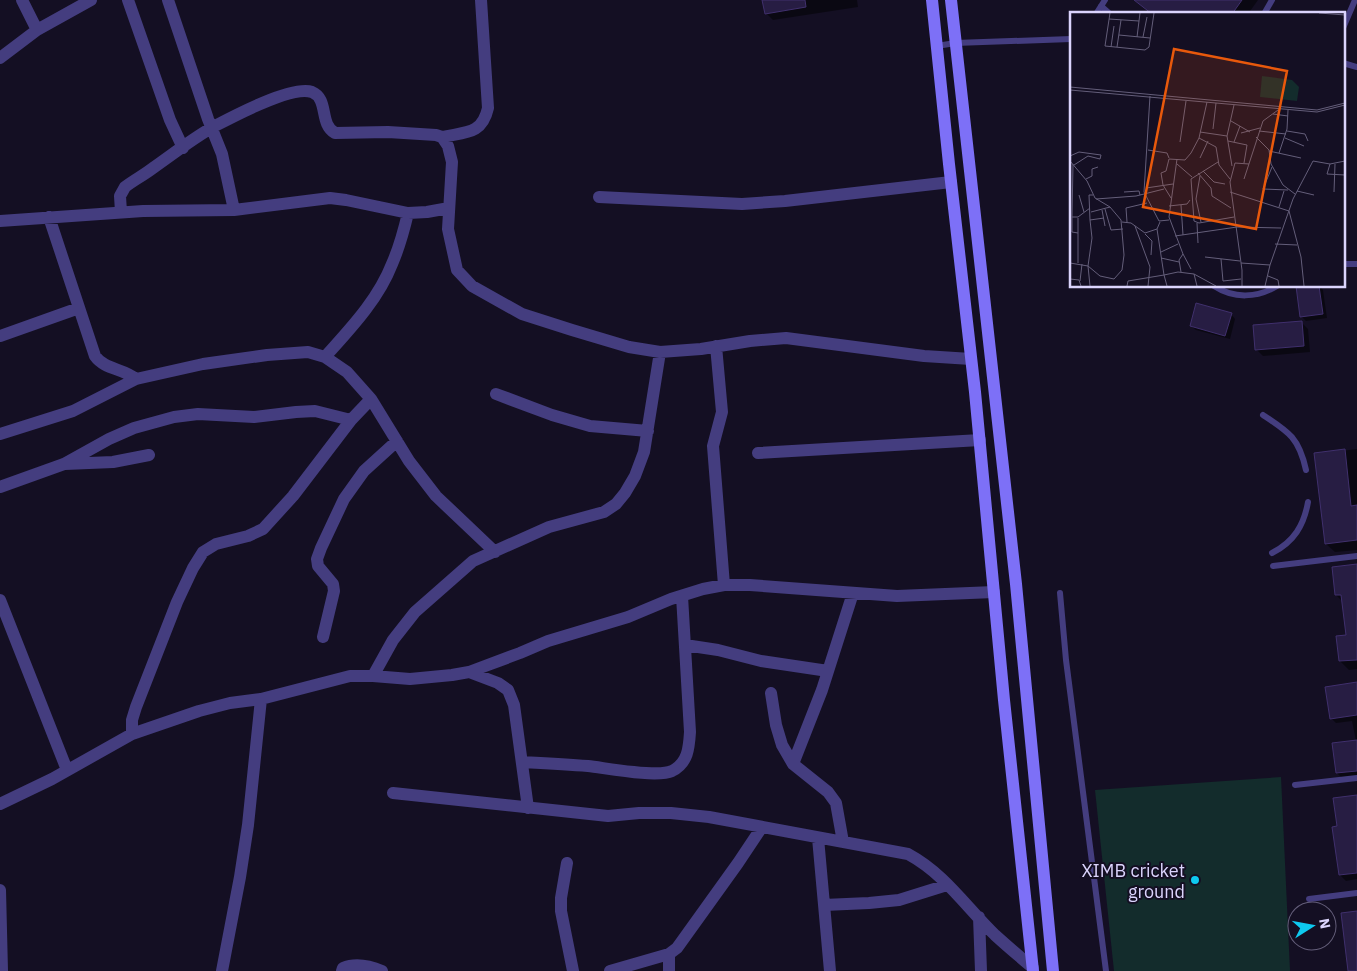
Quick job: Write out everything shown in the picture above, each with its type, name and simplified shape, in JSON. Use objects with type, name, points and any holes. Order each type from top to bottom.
[{"type":"street","points":[[22,0],[37,30]]},
{"type":"street","points":[[0,58],[37,30],[91,0]]},
{"type":"street","points":[[128,0],[170,120],[183,148]]},
{"type":"street","points":[[168,0],[222,154],[234,210]]},
{"type":"street","points":[[442,138],[472,131],[481,126],[486,119],[488,108],[481,0]]},
{"type":"street","points":[[932,0],[972,359],[1033,969]]},
{"type":"street","points":[[952,0],[1014,565],[1053,971]]},
{"type":"street","points":[[121,212],[120,196],[125,187],[212,128],[284,95],[301,91],[311,92],[318,96],[323,108],[326,124],[335,133],[388,132],[436,135],[442,138],[448,146],[452,162],[448,229],[457,270],[472,286],[522,314],[613,342],[660,352],[786,338],[924,356],[972,359]]},
{"type":"street","points":[[599,197],[742,204],[951,182]]},
{"type":"street","points":[[0,221],[121,212],[234,210],[330,198],[408,213],[449,208]]},
{"type":"street","points":[[325,358],[360,318],[392,266],[408,213]]},
{"type":"street","points":[[49,217],[95,356],[99,362],[107,367],[128,373],[136,379]]},
{"type":"street","points":[[0,336],[79,308]]},
{"type":"street","points":[[716,346],[722,412],[713,446],[724,585]]},
{"type":"street","points":[[0,434],[73,411],[136,379],[203,364],[266,355],[308,352],[325,358],[347,372],[371,399],[409,461],[436,496],[495,552]]},
{"type":"street","points":[[372,676],[393,640],[415,612],[473,561],[549,527],[604,512],[616,504],[635,476],[644,452],[660,352]]},
{"type":"street","points":[[496,394],[552,415],[590,426],[648,431]]},
{"type":"street","points":[[132,734],[132,720],[136,706],[177,602],[203,552],[216,544],[248,536],[263,529],[293,496],[351,420],[371,399]]},
{"type":"street","points":[[0,487],[64,464],[109,439],[152,422],[198,414],[254,418],[315,411],[351,420]]},
{"type":"street","points":[[758,453],[980,440]]},
{"type":"street","points":[[323,637],[334,591],[333,584],[318,566],[317,558],[344,499],[364,471],[397,441]]},
{"type":"street","points":[[64,464],[113,462],[149,455]]},
{"type":"street","points":[[0,804],[132,734],[199,710],[261,699],[350,676],[410,679],[452,676],[469,672],[520,653],[548,640],[628,617],[703,589],[724,585],[898,596],[994,592]]},
{"type":"street","points":[[793,764],[828,671],[852,593]]},
{"type":"street","points":[[523,762],[659,773],[672,771],[684,761],[689,751],[690,732],[682,596]]},
{"type":"street","points":[[0,600],[67,770]]},
{"type":"street","points":[[685,646],[718,650],[760,661],[828,671]]},
{"type":"street","points":[[469,672],[498,683],[508,690],[514,705],[528,808]]},
{"type":"street","points":[[771,693],[776,725],[782,744],[793,764],[828,792],[836,803],[843,842]]},
{"type":"street","points":[[222,971],[248,825],[261,699]]},
{"type":"street","points":[[393,793],[608,816],[639,813],[671,813],[709,817],[908,854],[923,862],[961,897],[994,934],[1033,969]]},
{"type":"street","points":[[610,971],[669,954],[677,948],[762,827]]},
{"type":"street","points":[[818,838],[830,971]]},
{"type":"street","points":[[567,863],[561,898],[561,911],[573,971]]},
{"type":"street","points":[[824,904],[899,900],[947,885]]},
{"type":"street","points":[[0,890],[2,971]]},
{"type":"street","points":[[979,917],[981,971]]},
{"type":"street","points":[[669,954],[669,971]]},
{"type":"street","points":[[342,971],[343,968],[350,965],[382,971]]},
{"type":"lane","points":[[1097,12],[1105,0]]},
{"type":"lane","points":[[1265,12],[1272,0]]},
{"type":"lane","points":[[1344,26],[1355,0]]},
{"type":"lane","points":[[1101,6],[1108,12]]},
{"type":"lane","points":[[937,46],[956,43],[1070,38]]},
{"type":"lane","points":[[1344,63],[1357,67]]},
{"type":"lane","points":[[1344,264],[1357,264]]},
{"type":"lane","points":[[1217,288],[1224,292],[1246,296],[1264,294],[1274,288]]},
{"type":"lane","points":[[1263,415],[1289,432],[1298,445],[1306,470]]},
{"type":"lane","points":[[1272,553],[1284,547],[1295,535],[1305,518],[1308,502]]},
{"type":"lane","points":[[1273,566],[1357,556]]},
{"type":"lane","points":[[1060,593],[1067,670],[1106,971]]},
{"type":"lane","points":[[1295,785],[1357,778]]},
{"type":"lane","points":[[1309,898],[1357,893]]},
{"type":"green space","name":"XIMB cricket ground","points":[[1281,777],[1287,906],[1287,951],[1289,951],[1290,971],[1114,971],[1095,790]]},
{"type":"building","points":[[762,0],[805,0],[806,7],[765,14]]},
{"type":"building","points":[[1134,0],[1242,0],[1233,12],[1149,12]]},
{"type":"building","points":[[1296,288],[1319,288],[1323,314],[1300,317]]},
{"type":"building","points":[[1196,303],[1232,313],[1225,336],[1190,326]]},
{"type":"building","points":[[1302,321],[1304,346],[1255,350],[1253,325]]},
{"type":"building","points":[[1345,449],[1351,506],[1357,505],[1357,540],[1325,544],[1314,453]]},
{"type":"building","points":[[1357,564],[1357,660],[1339,661],[1336,636],[1346,635],[1341,595],[1335,595],[1332,567]]},
{"type":"building","points":[[1357,682],[1357,715],[1330,719],[1325,687]]},
{"type":"building","points":[[1357,740],[1357,771],[1336,773],[1332,743]]},
{"type":"building","points":[[1357,795],[1357,873],[1339,875],[1332,827],[1337,826],[1333,798]]},
{"type":"building","points":[[1357,911],[1357,971],[1348,971],[1341,913]]},
{"type":"place","name":"XIMB cricket ground","points":[[1195,880]]}]
